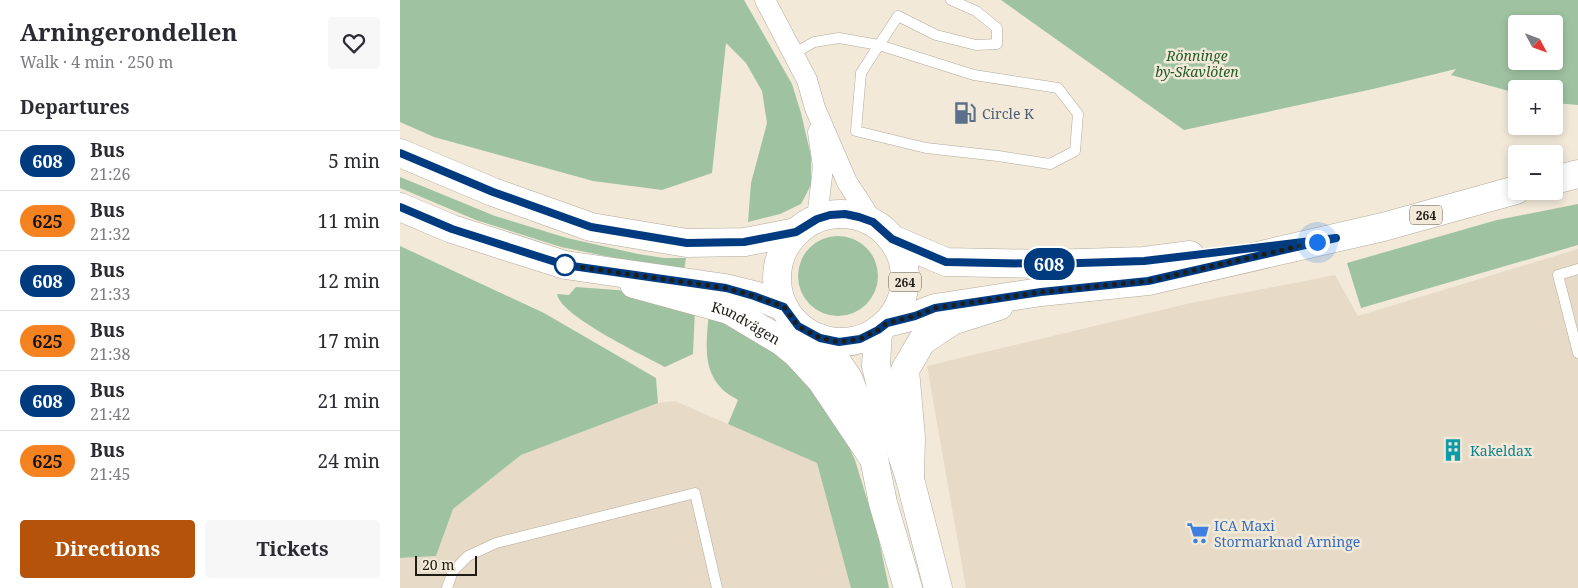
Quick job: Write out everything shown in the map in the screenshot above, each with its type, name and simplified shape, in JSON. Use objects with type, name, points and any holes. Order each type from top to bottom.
[{"type":"main road","name":"264","points":[[400,153],[493,192],[591,227],[687,243],[744,242],[806,225],[830,215],[845,214],[859,217],[946,262],[1048,264],[1144,261],[1336,238]]},
{"type":"main road","points":[[1563,178],[1578,174]]},
{"type":"main road","name":"264","points":[[806,225],[784,248],[778,267],[778,288],[784,307],[798,326],[820,338],[839,342],[860,339],[882,327],[935,308],[1041,292],[1148,281],[1336,238],[1508,192]]},
{"type":"main road","points":[[400,207],[452,229],[565,265],[726,288],[784,307]]},
{"type":"main road","name":"264","points":[[882,230],[902,259],[905,282],[900,304],[882,327]]},
{"type":"main road","name":"Kundvägen","points":[[565,265],[730,310],[765,331],[797,354],[821,380],[874,459]]},
{"type":"main road","points":[[910,479],[911,438],[905,370],[922,341],[952,322],[1041,292]]},
{"type":"main road","points":[[882,327],[876,366],[886,406],[910,479],[938,588]]},
{"type":"main road","name":"Kundvägen","points":[[820,338],[848,378],[867,424],[884,503],[908,588]]},
{"type":"street","points":[[769,2],[807,80],[815,108],[847,182],[882,230]]},
{"type":"street","points":[[806,225],[823,167],[815,108]]},
{"type":"lane","points":[[793,54],[814,42],[839,38],[878,45],[974,75],[1058,88],[1078,114],[1075,151],[1050,164],[926,148],[856,131],[862,73],[878,45],[898,16],[936,35],[976,45],[997,44],[997,28],[976,11],[951,0]]},
{"type":"lane","points":[[1578,270],[1558,275],[1578,353]]},
{"type":"lane","points":[[447,588],[453,571],[468,556],[496,543],[695,494],[717,588]]},
{"type":"lane","points":[[453,571],[457,588]]},
{"type":"shaded area","points":[[1578,249],[1578,588],[966,588],[927,366],[1191,303],[1335,275],[1358,316]]},
{"type":"shaded area","points":[[675,401],[817,463],[853,588],[400,588],[400,558],[436,556],[453,509],[521,455],[658,403]]},
{"type":"green space","points":[[400,0],[744,0],[792,84],[811,156],[811,185],[801,204],[780,214],[748,222],[751,183],[767,123],[762,91],[746,63],[726,43],[712,173],[662,190],[593,181],[434,137],[400,122]]},
{"type":"green space","name":"Rönninge by-Skavlöten","points":[[1001,0],[1578,0],[1578,105],[1563,104],[1563,80],[1508,80],[1508,91],[1451,75],[1456,69],[1184,130]]},
{"type":"green space","points":[[400,177],[495,216],[567,238],[638,254],[664,258],[686,258],[684,272],[561,247],[476,220],[400,188]]},
{"type":"green space","points":[[1578,204],[1578,245],[1361,308],[1347,263],[1497,220]]},
{"type":"green space","points":[[838,236],[853,239],[866,248],[875,261],[878,276],[875,291],[866,304],[853,313],[838,316],[823,313],[810,304],[801,291],[798,276],[801,261],[810,248],[823,239]]},
{"type":"green space","points":[[400,246],[544,313],[656,378],[658,403],[521,455],[453,509],[436,556],[400,558]]},
{"type":"green space","points":[[576,287],[630,291],[695,309],[693,354],[665,367],[605,335],[572,313],[562,303],[557,294],[569,295]]},
{"type":"green space","points":[[709,311],[781,351],[833,412],[855,460],[878,535],[889,588],[851,588],[817,463],[728,424],[738,400],[722,389],[715,381],[711,372],[707,352]]},
{"type":"bus line","name":"608","points":[[400,153],[493,192],[591,227],[687,243],[744,242],[796,232],[806,224],[817,219],[830,215],[845,214],[873,222],[892,239],[946,262],[1048,264],[1144,261],[1336,238],[1148,281],[1041,292],[935,308],[915,316],[887,323],[860,339],[839,342],[820,338],[798,326],[784,307],[754,296],[726,288],[565,265],[452,229],[400,207]]},
{"type":"place","name":"Circle K","points":[[965,113]]},
{"type":"place","name":"Kakeldax","points":[[1453,450]]},
{"type":"place","name":"ICA Maxi Stormarknad Arninge","points":[[1198,533]]},
{"type":"route","points":[[565,265],[726,288],[784,307],[798,326],[820,338],[839,342],[860,339],[887,323],[915,316],[935,308],[1041,292],[1148,281],[1317,242]]}]
